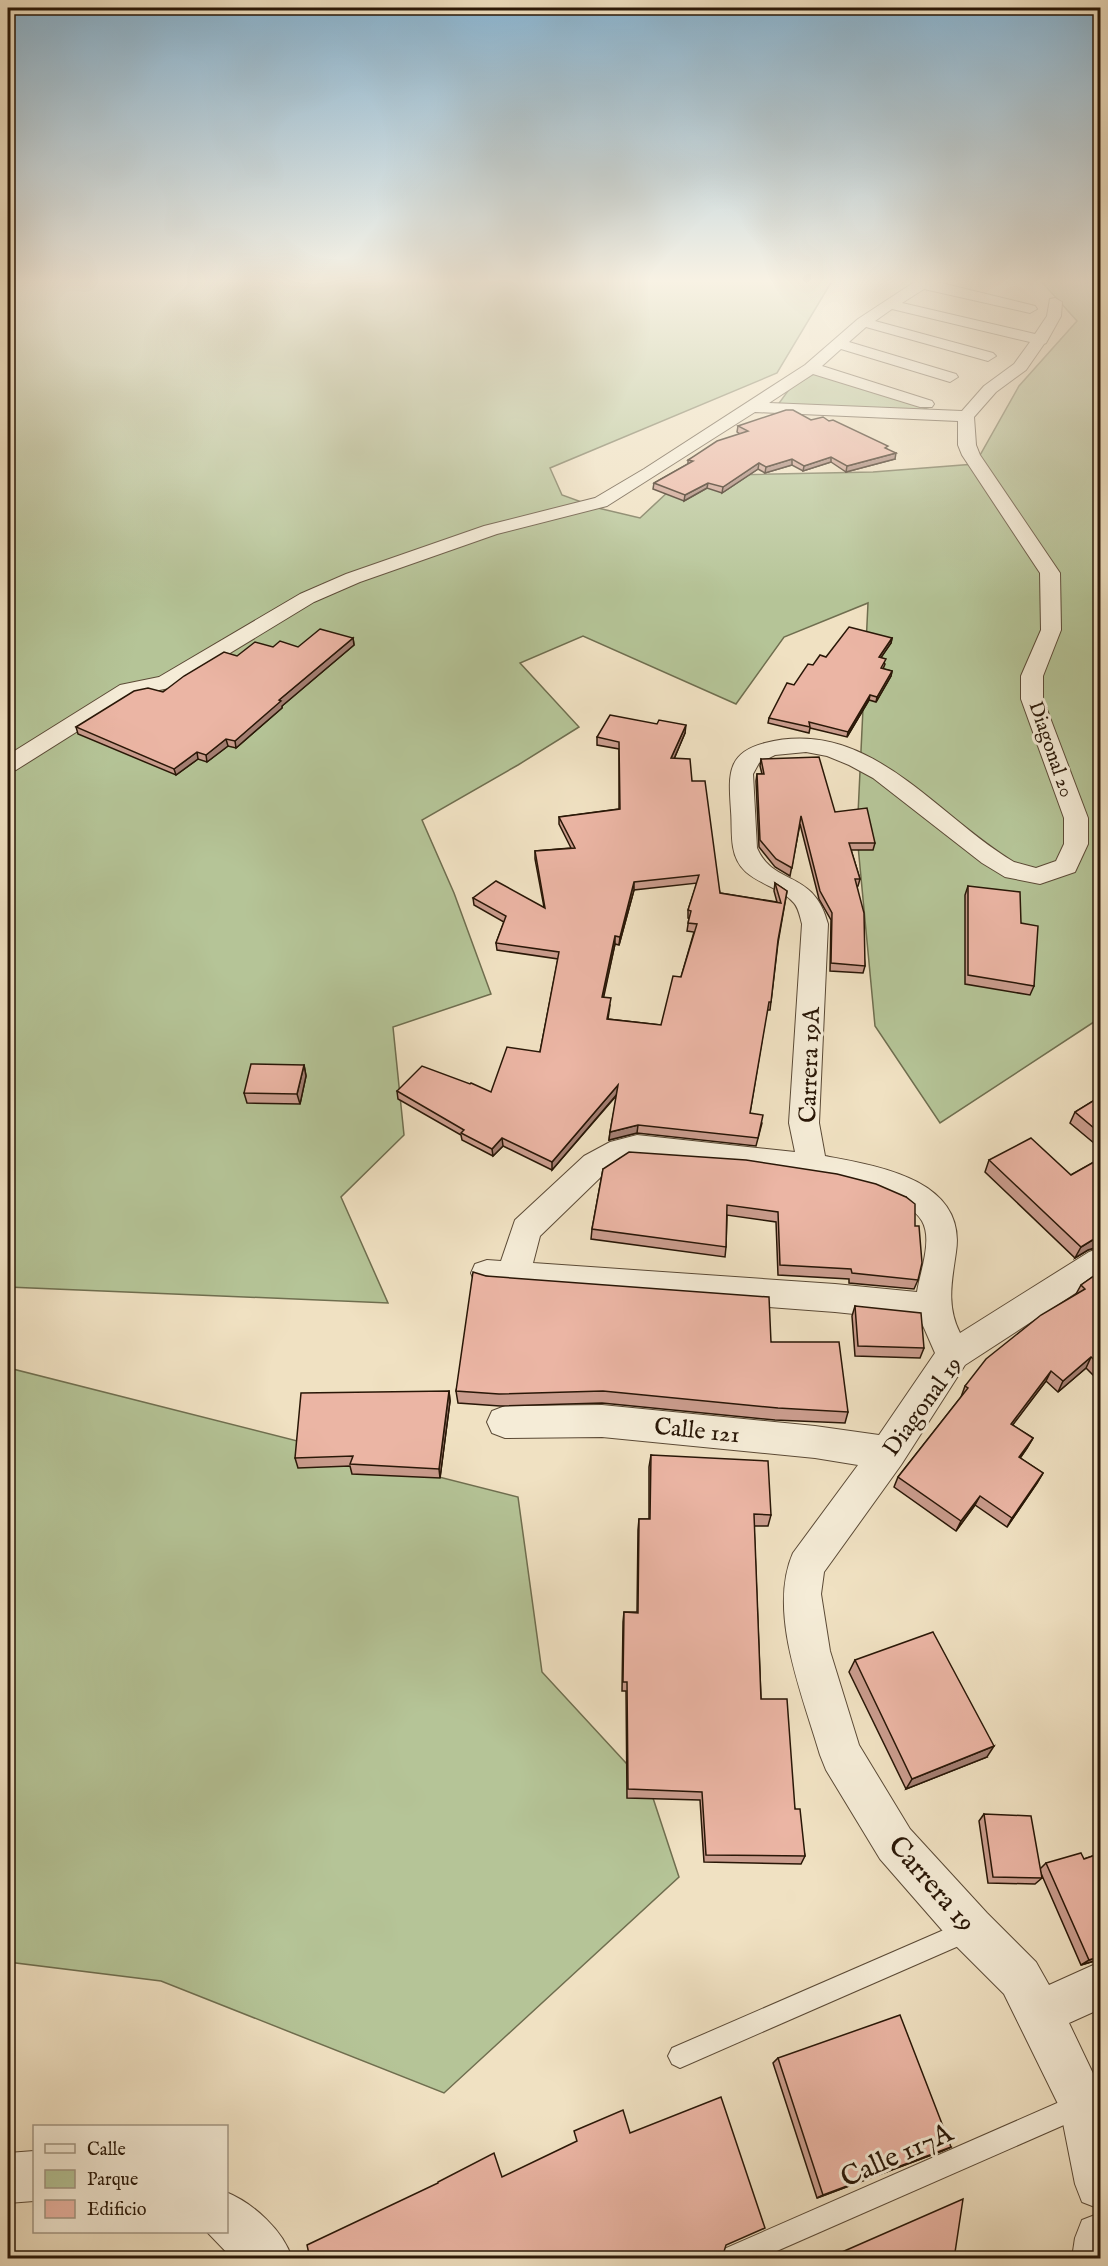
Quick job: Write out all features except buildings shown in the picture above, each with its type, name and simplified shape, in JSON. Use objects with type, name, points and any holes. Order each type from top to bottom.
[{"type":"street","points":[[8,765],[128,690],[166,682],[307,598],[353,578],[491,530],[601,502],[782,387]]},
{"type":"street","points":[[872,387],[966,416]]},
{"type":"street","points":[[966,416],[993,387]]},
{"type":"street","points":[[751,407],[966,416]]},
{"type":"street","name":"Diagonal 20","points":[[755,753],[787,745],[806,746],[856,758],[877,770],[988,856],[1013,872],[1043,876],[1065,866],[1069,861],[1078,836],[1076,818],[1032,699],[1032,676],[1051,630],[1050,573],[971,455],[967,445],[966,416]]},
{"type":"street","name":"Carrera 19A","points":[[755,753],[744,763],[741,774],[745,848],[748,859],[760,871],[804,897],[815,924],[804,1122],[810,1165]]},
{"type":"street","points":[[934,1308],[835,1298],[502,1274],[517,1255],[526,1229],[595,1164],[621,1150],[637,1148],[810,1165],[892,1183],[925,1201],[934,1211],[943,1232],[934,1308],[953,1355]]},
{"type":"street","name":"Diagonal 19","points":[[806,1566],[888,1453],[953,1355],[1101,1261]]},
{"type":"street","name":"Calle 121","points":[[505,1422],[602,1421],[815,1442],[888,1453]]},
{"type":"street","name":"Carrera 19","points":[[806,1566],[802,1594],[810,1652],[841,1755],[895,1844],[970,1929],[988,1944],[1020,1978],[1083,2104],[1101,2184]]},
{"type":"street","points":[[1039,2013],[1101,1986]]},
{"type":"street","points":[[8,2178],[33,2176]]},
{"type":"street","points":[[228,2219],[267,2259]]},
{"type":"street","points":[[1097,2259],[1101,2238]]},
{"type":"lane","points":[[680,2056],[970,1929]]},
{"type":"lane","name":"Calle 117A","points":[[733,2259],[1083,2104]]},
{"type":"green space","points":[[8,387],[744,387],[550,468],[562,495],[598,508],[640,518],[685,476],[873,472],[975,464],[1019,387],[1100,387],[1100,1018],[940,1123],[875,1026],[857,835],[868,603],[784,637],[736,704],[583,636],[520,663],[579,727],[422,820],[454,893],[491,994],[393,1027],[404,1135],[341,1197],[388,1303],[8,1287]]},
{"type":"green space","points":[[861,387],[930,410],[777,406],[790,388]]},
{"type":"green space","points":[[8,1365],[9,1368],[518,1497],[542,1672],[650,1789],[679,1877],[444,2093],[161,1981],[8,1962]]}]
